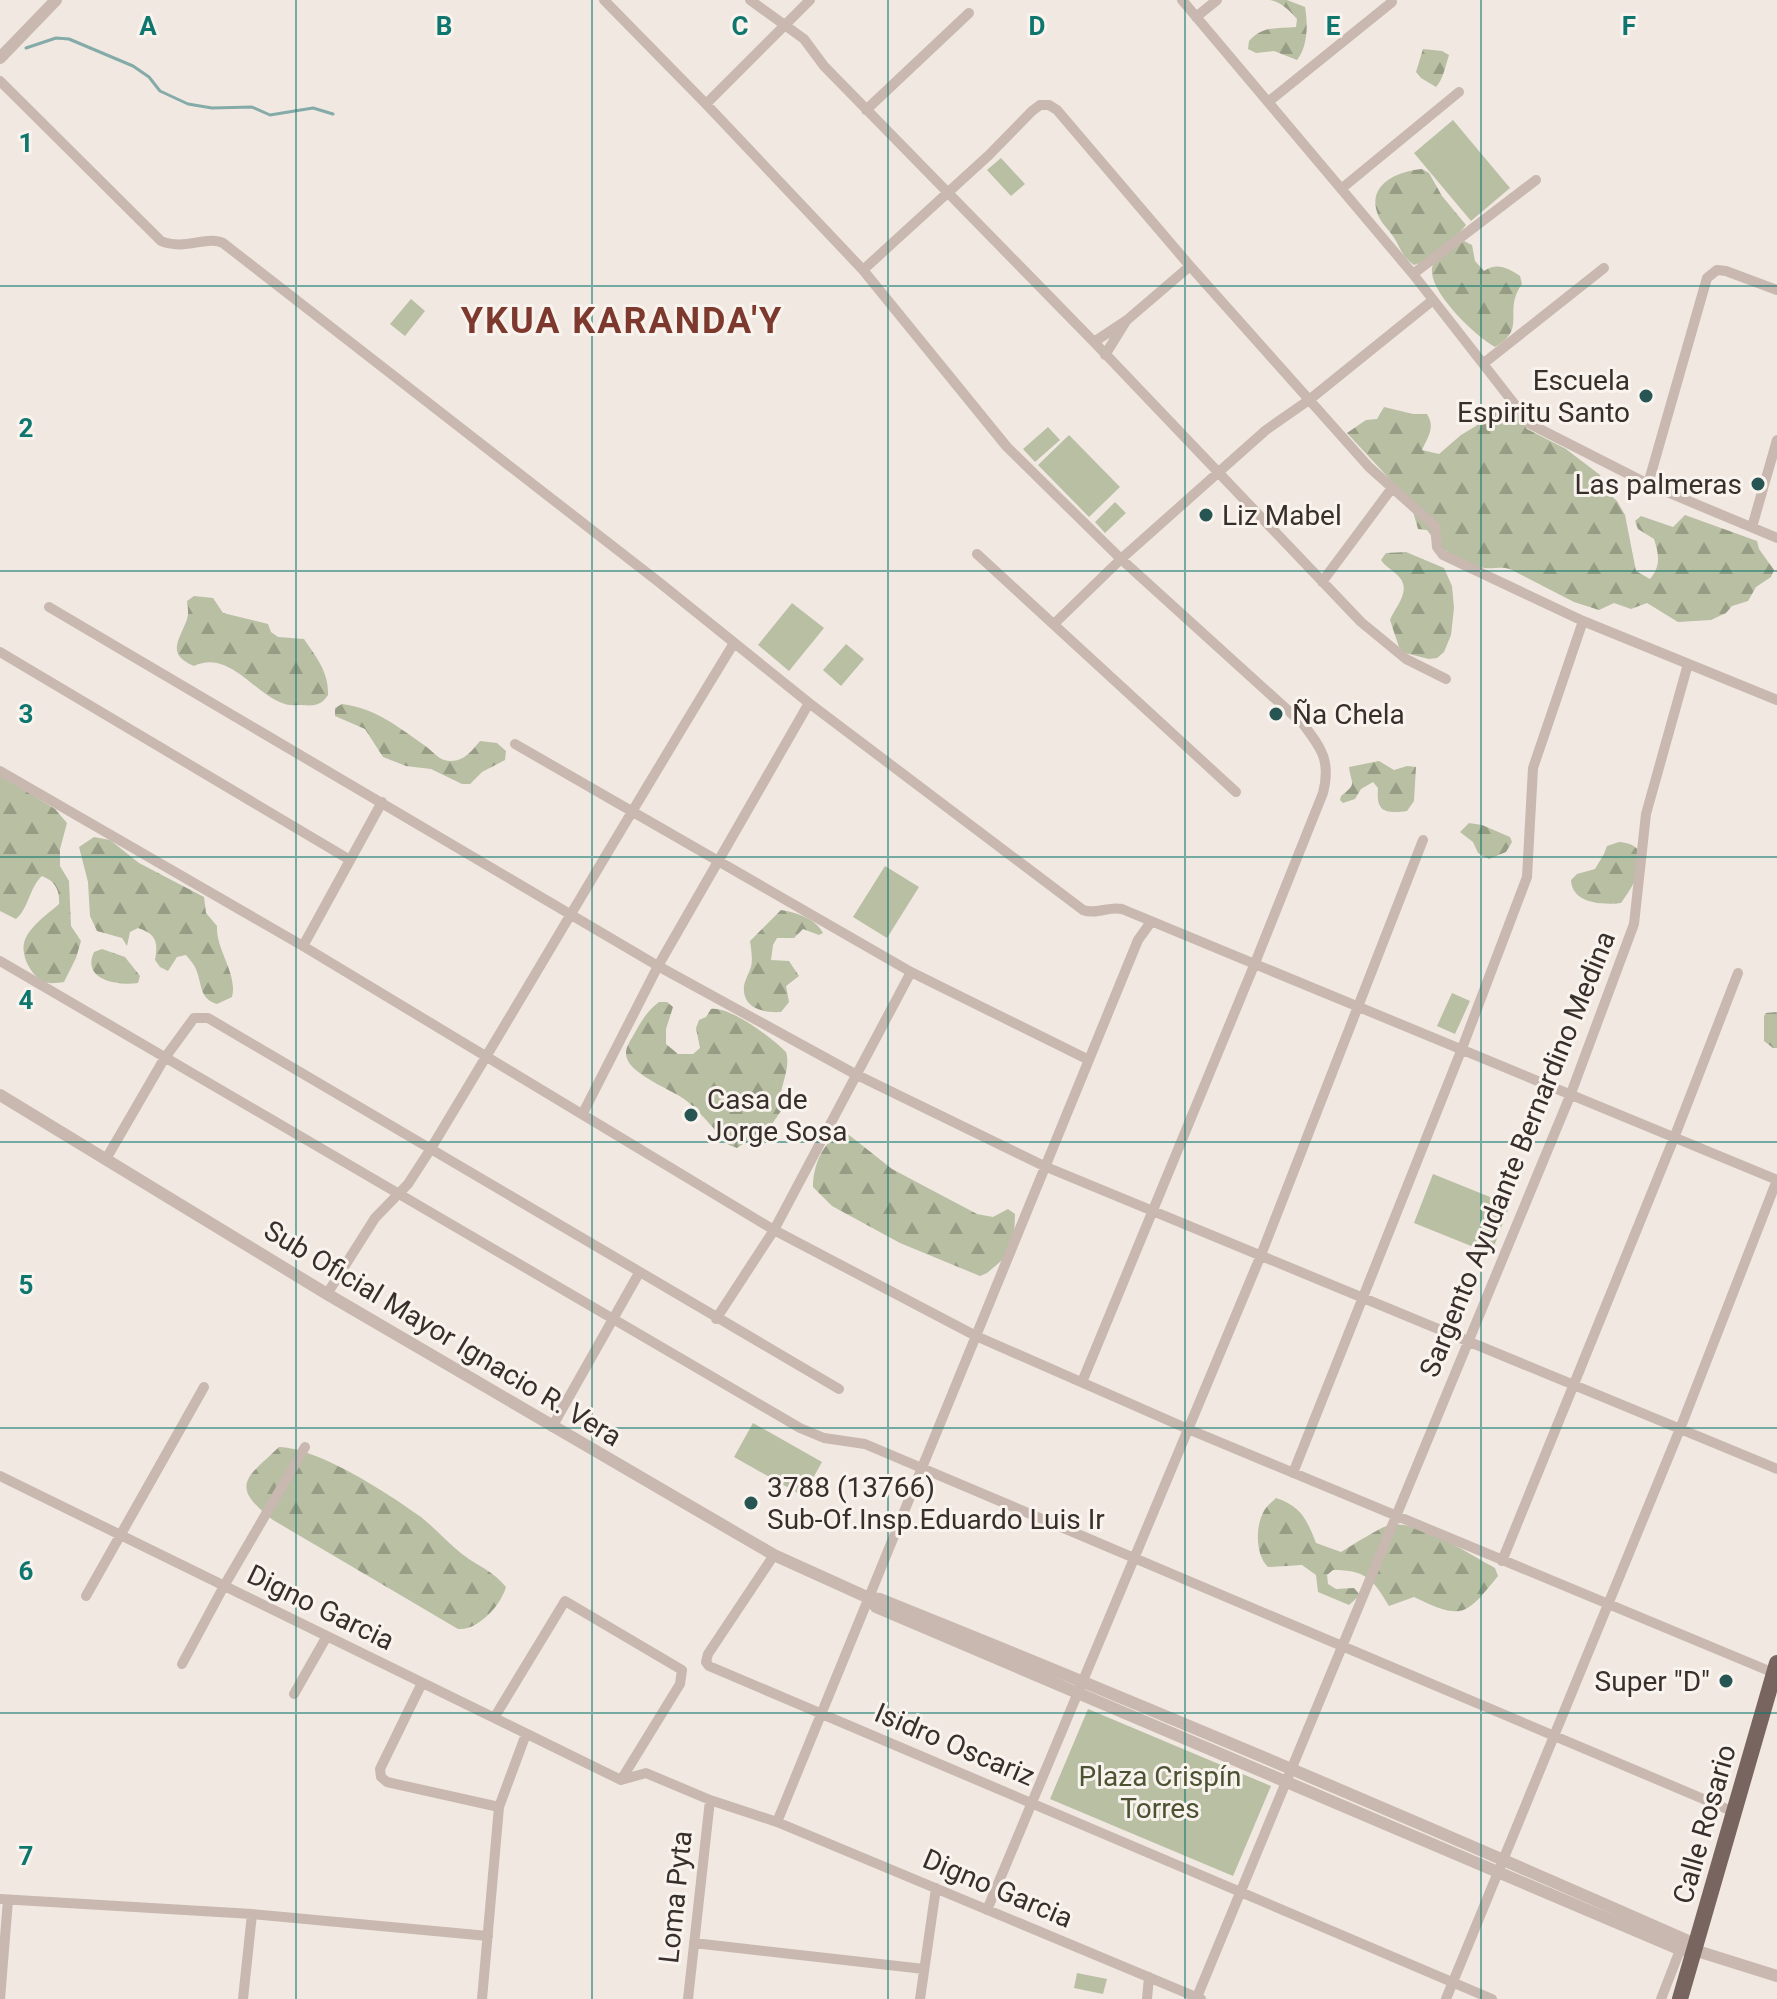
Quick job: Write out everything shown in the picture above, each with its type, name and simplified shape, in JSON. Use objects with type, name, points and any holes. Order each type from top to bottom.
[{"type":"main road","name":"Calle Rosario","points":[[1681,1998],[1687,1950],[1734,1812],[1776,1668]]},
{"type":"street","points":[[0,58],[56,0]]},
{"type":"street","points":[[604,0],[863,270],[1007,447],[1121,559],[1303,724],[1324,755],[1328,774],[1323,793],[1082,1382]]},
{"type":"street","points":[[750,0],[804,39],[824,66],[866,110],[1094,342],[1361,622],[1406,659],[1446,679]]},
{"type":"street","points":[[706,104],[810,0]]},
{"type":"street","points":[[1182,0],[1413,274],[1530,424],[1648,484],[1777,538]]},
{"type":"street","points":[[1196,17],[1217,0]]},
{"type":"street","points":[[1268,102],[1392,2]]},
{"type":"street","points":[[866,110],[969,13]]},
{"type":"street","points":[[0,81],[161,241],[180,246],[214,239],[223,243],[809,703],[1083,910],[1091,913],[1115,908],[1151,922],[1777,1180],[1680,1429],[1446,1999]]},
{"type":"street","points":[[1341,189],[1459,92]]},
{"type":"street","points":[[863,270],[1032,111],[1040,105],[1049,105],[1057,110],[1190,266],[1369,467],[1435,526],[1437,547],[1443,555],[1583,621],[1777,700]]},
{"type":"street","points":[[1413,274],[1536,180]]},
{"type":"street","points":[[1094,342],[1127,320],[1190,266]]},
{"type":"street","points":[[1484,363],[1604,268]]},
{"type":"street","points":[[1648,484],[1707,278],[1717,270],[1726,271],[1777,290]]},
{"type":"street","points":[[1055,623],[1121,559],[1266,430],[1309,400],[1433,300]]},
{"type":"street","points":[[1105,355],[1127,320]]},
{"type":"street","points":[[1752,527],[1777,440]]},
{"type":"street","points":[[1322,582],[1392,488]]},
{"type":"street","points":[[977,554],[1236,792]]},
{"type":"street","points":[[49,607],[658,966],[855,1074],[1044,1166],[1777,1469]]},
{"type":"street","points":[[1293,1473],[1527,877],[1533,768],[1583,621]]},
{"type":"street","points":[[327,1294],[375,1218],[408,1184],[430,1150],[734,643]]},
{"type":"street","points":[[0,652],[350,860]]},
{"type":"street","name":"Sargento Ayudante Bernardino Medina","points":[[1199,1998],[1240,1891],[1344,1648],[1570,1096],[1634,924],[1646,814],[1688,664]]},
{"type":"street","points":[[583,1113],[658,966],[809,703]]},
{"type":"street","points":[[515,744],[911,972],[1089,1060]]},
{"type":"street","points":[[0,771],[303,946],[774,1230],[976,1336],[1607,1606],[1776,1668]]},
{"type":"street","points":[[303,946],[382,802]]},
{"type":"street","points":[[987,1910],[1261,1255],[1423,840]]},
{"type":"street","points":[[777,1822],[1044,1166],[1138,940],[1151,922]]},
{"type":"street","points":[[0,961],[800,1428],[824,1438],[857,1441],[1734,1812]]},
{"type":"street","points":[[716,1319],[774,1230],[911,972]]},
{"type":"street","points":[[1502,1561],[1738,973]]},
{"type":"street","points":[[106,1159],[164,1059],[194,1018],[208,1018],[839,1389]]},
{"type":"street","name":"Sub Oficial Mayor Ignacio R. Vera","points":[[0,1095],[327,1294],[774,1555],[1500,1865],[1686,1940],[1687,1950],[1777,1976]]},
{"type":"street","points":[[552,1427],[639,1273]]},
{"type":"street","points":[[86,1596],[204,1387]]},
{"type":"street","points":[[182,1664],[305,1447]]},
{"type":"street","name":"Digno Garcia","points":[[0,1476],[621,1780],[646,1773],[710,1800],[777,1822],[1199,1998]]},
{"type":"street","name":"Isidro Oscariz","points":[[774,1555],[708,1654],[706,1662],[709,1666],[1492,1999]]},
{"type":"street","points":[[494,1718],[565,1601],[682,1670],[680,1684],[621,1780]]},
{"type":"street","points":[[294,1694],[327,1636]]},
{"type":"street","points":[[422,1683],[380,1769],[381,1777],[387,1782],[499,1807]]},
{"type":"street","points":[[482,1999],[499,1807],[526,1734]]},
{"type":"street","name":"Loma Pyta","points":[[688,1999],[710,1800]]},
{"type":"street","points":[[920,1999],[936,1888]]},
{"type":"street","points":[[0,1999],[4,1900],[252,1914],[488,1936]]},
{"type":"street","points":[[243,1999],[252,1914]]},
{"type":"street","points":[[694,1943],[924,1969]]},
{"type":"street","points":[[1681,1998],[1662,1995],[1687,1950]]},
{"type":"street","points":[[1147,1999],[1149,1977]]},
{"type":"green space","points":[[1270,0],[1287,0],[1305,7],[1306,35],[1297,60],[1274,51],[1256,53],[1248,49],[1249,41],[1260,32],[1296,27],[1297,19]]},
{"type":"green space","points":[[1423,49],[1449,55],[1436,87],[1416,72]]},
{"type":"green space","points":[[1453,120],[1510,188],[1471,221],[1414,153]]},
{"type":"green space","points":[[1001,158],[1025,184],[1011,196],[987,170]]},
{"type":"green space","points":[[1422,169],[1429,173],[1442,196],[1466,225],[1444,251],[1464,241],[1472,245],[1475,261],[1484,271],[1502,267],[1520,276],[1522,284],[1514,303],[1513,326],[1505,340],[1495,347],[1467,325],[1440,293],[1432,270],[1440,256],[1414,265],[1403,254],[1378,215],[1375,204],[1380,188],[1394,177]]},
{"type":"green space","points":[[411,299],[425,311],[405,336],[390,324]]},
{"type":"green space","points":[[1384,407],[1427,414],[1431,428],[1422,450],[1439,454],[1476,426],[1487,413],[1503,410],[1519,416],[1527,429],[1566,449],[1600,475],[1604,489],[1617,501],[1625,515],[1636,571],[1650,579],[1656,570],[1658,555],[1654,539],[1638,529],[1635,521],[1641,516],[1673,527],[1685,515],[1757,541],[1774,570],[1771,577],[1756,587],[1748,601],[1732,606],[1726,613],[1711,620],[1678,622],[1647,603],[1631,609],[1614,603],[1599,610],[1574,602],[1510,569],[1485,568],[1467,563],[1445,550],[1427,530],[1418,529],[1410,501],[1347,433],[1366,420],[1377,419]]},
{"type":"green space","points":[[1048,427],[1060,440],[1035,462],[1023,449]]},
{"type":"green space","points":[[1069,435],[1120,487],[1089,517],[1038,465]]},
{"type":"green space","points":[[1115,502],[1126,513],[1105,533],[1095,522]]},
{"type":"green space","points":[[1406,552],[1444,568],[1452,586],[1454,608],[1451,635],[1444,652],[1437,658],[1405,653],[1399,647],[1390,620],[1404,589],[1400,578],[1381,560],[1386,553]]},
{"type":"green space","points":[[194,596],[213,598],[223,613],[268,624],[271,632],[278,637],[304,639],[324,672],[328,687],[325,699],[313,705],[287,705],[218,663],[206,662],[194,666],[185,662],[177,647],[188,617],[187,601]]},
{"type":"green space","points":[[792,603],[824,628],[789,671],[758,645]]},
{"type":"green space","points":[[846,644],[864,659],[841,686],[823,670]]},
{"type":"green space","points":[[342,704],[365,709],[385,719],[444,760],[460,759],[480,741],[497,743],[506,751],[505,760],[482,772],[470,784],[462,784],[431,769],[406,766],[383,757],[365,729],[335,716],[335,708]]},
{"type":"green space","points":[[1379,761],[1394,770],[1416,767],[1414,801],[1407,811],[1383,809],[1378,802],[1378,788],[1373,782],[1361,789],[1355,799],[1343,803],[1340,800],[1352,786],[1349,767]]},
{"type":"green space","points":[[0,775],[55,809],[67,823],[60,849],[60,866],[69,881],[71,926],[81,941],[64,982],[44,982],[28,966],[24,954],[26,937],[59,904],[59,894],[53,883],[42,876],[16,919],[0,911]]},
{"type":"green space","points":[[1469,823],[1510,837],[1512,842],[1506,852],[1489,859],[1478,853],[1473,842],[1460,832]]},
{"type":"green space","points":[[94,837],[110,840],[139,863],[204,897],[206,913],[217,926],[230,971],[232,997],[217,1004],[207,999],[195,967],[186,955],[177,957],[168,971],[160,967],[155,960],[155,940],[144,930],[138,928],[130,932],[127,946],[122,938],[97,931],[90,916],[88,882],[79,847]]},
{"type":"green space","points":[[1619,842],[1638,850],[1641,858],[1637,876],[1621,903],[1598,903],[1577,894],[1571,880],[1577,874],[1595,869],[1607,846]]},
{"type":"green space","points":[[885,866],[919,887],[887,938],[853,917]]},
{"type":"green space","points":[[781,910],[805,917],[823,933],[819,935],[803,929],[794,938],[777,938],[771,960],[789,961],[799,976],[786,986],[789,1002],[781,1012],[768,1012],[750,1005],[744,994],[744,986],[752,964],[750,941]]},
{"type":"green space","points":[[102,949],[125,957],[140,976],[138,983],[112,982],[97,975],[91,961],[94,952]]},
{"type":"green space","points":[[1452,993],[1470,1001],[1455,1034],[1437,1026]]},
{"type":"green space","points":[[659,1002],[667,1002],[673,1007],[666,1029],[666,1044],[678,1054],[693,1054],[700,1048],[696,1028],[699,1020],[706,1017],[711,1009],[729,1012],[761,1031],[786,1052],[781,1111],[772,1124],[737,1148],[729,1145],[687,1101],[632,1067],[626,1053],[627,1046],[644,1018]]},
{"type":"green space","points":[[1777,1012],[1777,1048],[1773,1048],[1764,1041],[1764,1016]]},
{"type":"green space","points":[[844,1131],[892,1169],[977,1214],[993,1217],[1008,1209],[1015,1214],[1014,1240],[1007,1256],[980,1276],[900,1243],[832,1206],[813,1187],[813,1179],[825,1147]]},
{"type":"green space","points":[[1433,1174],[1510,1205],[1491,1254],[1414,1223]]},
{"type":"green space","points":[[753,1423],[822,1462],[803,1496],[734,1457]]},
{"type":"green space","points":[[279,1447],[314,1455],[373,1485],[421,1517],[462,1554],[501,1581],[506,1587],[488,1616],[473,1626],[458,1629],[273,1520],[250,1498],[247,1482],[251,1474]]},
{"type":"green space","points":[[1276,1498],[1292,1505],[1302,1515],[1316,1543],[1341,1552],[1386,1526],[1402,1525],[1429,1533],[1458,1547],[1495,1568],[1498,1576],[1470,1607],[1453,1611],[1414,1597],[1389,1606],[1373,1583],[1361,1574],[1333,1570],[1327,1575],[1328,1584],[1336,1589],[1354,1588],[1360,1595],[1349,1605],[1318,1592],[1316,1575],[1302,1565],[1268,1567],[1264,1562],[1258,1542],[1260,1519]]},
{"type":"green space","name":"Plaza Crispín Torres","points":[[1088,1709],[1271,1786],[1233,1876],[1050,1799]]},
{"type":"green space","points":[[1077,1973],[1107,1979],[1103,1994],[1074,1988]]},
{"type":"waterway","points":[[26,48],[56,38],[69,39],[133,66],[149,77],[160,91],[188,104],[212,108],[252,107],[270,115],[313,108],[333,114]]},
{"type":"place","name":"Escuela Espiritu Santo","points":[[1646,396]]},
{"type":"place","name":"Las palmeras","points":[[1758,484]]},
{"type":"place","name":"Liz Mabel","points":[[1206,515]]},
{"type":"place","name":"Ña Chela","points":[[1276,714]]},
{"type":"place","name":"Casa de Jorge Sosa","points":[[691,1115]]},
{"type":"place","name":"3788 (13766) Sub-Of.Insp.Eduardo Luis Ir","points":[[751,1503]]},
{"type":"place","name":"Super \"D\"","points":[[1726,1681]]},
{"type":"district","name":"YKUA KARANDA'Y","points":[[622,320]]}]
